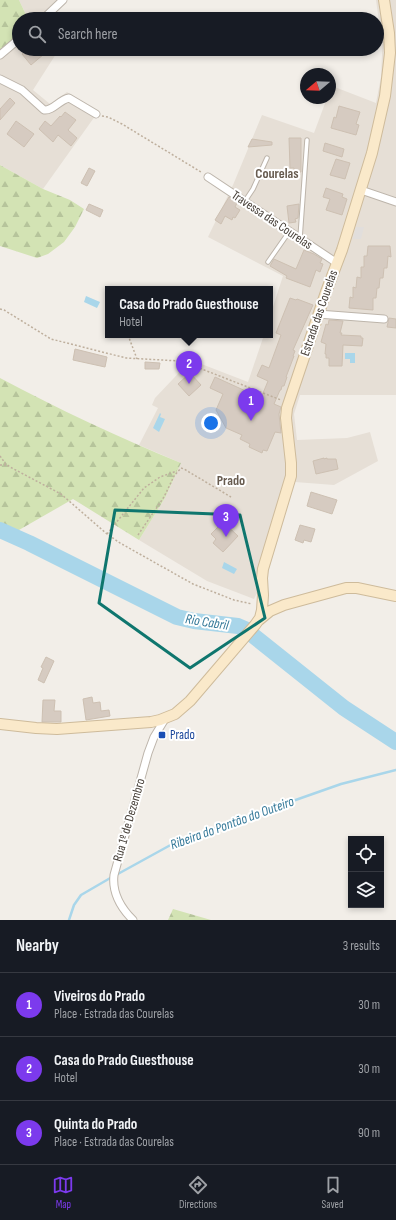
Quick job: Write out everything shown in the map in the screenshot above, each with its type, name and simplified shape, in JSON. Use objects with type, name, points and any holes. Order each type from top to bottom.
[{"type":"main road","name":"Estrada das Courelas","points":[[257,623],[262,614],[263,606],[263,569],[291,476],[286,414],[288,403],[361,190],[372,152],[386,90],[390,44],[384,0]]},
{"type":"main road","points":[[263,585],[268,598],[278,606]]},
{"type":"main road","points":[[0,724],[57,729],[145,723],[166,719],[186,705],[257,623],[278,606],[349,588],[357,588],[396,596]]},
{"type":"main road","points":[[263,606],[270,604],[278,606]]},
{"type":"street","points":[[50,12],[63,0]]},
{"type":"street","points":[[0,55],[12,45]]},
{"type":"street","points":[[0,79],[22,90],[44,110],[49,110],[62,100],[68,98],[96,114]]},
{"type":"street","name":"Travessa das Courelas","points":[[208,177],[337,263]]},
{"type":"street","points":[[361,190],[396,202]]},
{"type":"street","points":[[318,314],[384,319]]},
{"type":"street","name":"Rua 1º de Dezembro","points":[[133,920],[123,909],[115,891],[115,869],[148,753],[154,737],[166,719]]},
{"type":"lane","points":[[300,238],[307,140]]},
{"type":"lane","points":[[245,202],[253,190],[267,158]]},
{"type":"lane","points":[[268,262],[289,231]]},
{"type":"path","points":[[96,114],[108,117],[122,124],[208,177]]},
{"type":"path","points":[[0,309],[51,339],[122,357],[180,361],[288,403]]},
{"type":"path","points":[[129,338],[137,359]]},
{"type":"path","points":[[0,456],[7,465],[61,494],[107,534],[120,543],[193,584],[234,600],[263,606]]},
{"type":"path","points":[[0,466],[7,465]]},
{"type":"path","points":[[107,534],[144,488],[160,477],[177,471],[180,468],[231,497]]},
{"type":"path","points":[[138,535],[164,497],[177,471]]},
{"type":"highlighted area","points":[[115,510],[240,515],[265,618],[190,668],[99,603]]},
{"type":"shaded area","points":[[19,0],[67,0],[55,12],[25,12]]},
{"type":"shaded area","points":[[376,0],[396,0],[396,395],[300,395],[294,414],[297,440],[347,438],[370,432],[378,461],[334,485],[295,482],[269,569],[254,599],[207,581],[139,540],[165,498],[181,463],[139,445],[158,408],[152,405],[155,398],[191,360],[248,382],[263,338],[273,338],[273,307],[283,276],[208,237],[233,185],[262,115],[314,133],[325,104],[336,104],[336,88],[376,103],[381,77],[382,56],[384,56],[384,12],[378,12]]},
{"type":"shaded area","points":[[12,41],[12,56],[55,56],[33,90],[50,104],[67,92],[98,112],[43,189],[0,165],[0,51]]},
{"type":"shaded area","points":[[356,227],[364,227],[361,239],[353,239]]},
{"type":"green space","points":[[0,0],[19,0],[25,12],[12,12],[12,41],[0,51]]},
{"type":"green space","points":[[0,165],[43,189],[70,200],[84,209],[75,227],[64,242],[48,254],[37,258],[0,246]]},
{"type":"green space","points":[[0,378],[89,423],[181,463],[165,498],[139,540],[73,499],[19,530],[0,531]]},
{"type":"green space","points":[[173,909],[211,920],[168,920]]},
{"type":"water","points":[[86,296],[100,302],[97,308],[84,302]]},
{"type":"water","points":[[345,353],[355,353],[355,363],[350,363],[350,359],[345,359]]},
{"type":"water","points":[[160,413],[160,417],[165,419],[159,432],[153,428]]},
{"type":"water","points":[[224,562],[237,569],[234,574],[222,568]]},
{"type":"building","points":[[24,56],[42,56],[31,65]]},
{"type":"building","points":[[10,98],[15,103],[0,120],[0,109]]},
{"type":"building","points":[[339,106],[360,112],[356,124],[359,125],[356,135],[331,128],[334,117],[336,118]]},
{"type":"building","points":[[65,112],[76,120],[68,130],[77,138],[71,146],[58,135],[53,142],[39,129],[45,121],[51,126]]},
{"type":"building","points":[[16,121],[34,134],[24,147],[7,134]]},
{"type":"building","points":[[289,138],[301,138],[301,172],[294,172],[294,168],[290,168]]},
{"type":"building","points":[[252,139],[272,142],[272,145],[248,147]]},
{"type":"building","points":[[325,143],[344,149],[342,157],[323,151]]},
{"type":"building","points":[[336,159],[350,163],[345,179],[330,175]]},
{"type":"building","points":[[89,168],[95,171],[87,186],[81,183]]},
{"type":"building","points":[[326,188],[343,194],[342,197],[347,199],[342,215],[326,210],[330,199],[323,197]]},
{"type":"building","points":[[229,197],[237,203],[235,207],[240,210],[232,220],[225,216],[221,224],[215,220]]},
{"type":"building","points":[[89,204],[103,210],[100,217],[86,210]]},
{"type":"building","points":[[299,204],[298,218],[295,219],[296,222],[289,223],[287,206]]},
{"type":"building","points":[[368,246],[390,246],[391,257],[388,256],[387,268],[384,268],[383,278],[380,278],[376,298],[373,298],[373,310],[349,308],[350,297],[353,298],[353,287],[356,288],[357,277],[361,278],[361,267],[364,267],[364,256],[367,256]]},
{"type":"building","points":[[304,250],[322,259],[320,263],[323,264],[320,272],[316,270],[310,287],[286,278],[287,276],[270,266],[274,259],[296,269]]},
{"type":"building","points":[[290,298],[313,305],[293,350],[295,351],[294,356],[284,386],[282,386],[274,404],[281,407],[279,414],[281,433],[275,432],[267,451],[263,450],[262,453],[249,447],[250,444],[240,439],[242,435],[226,428],[216,410],[223,394],[210,388],[215,377],[261,398],[268,381],[257,376],[262,365],[269,368],[281,335],[276,333]]},
{"type":"building","points":[[389,318],[396,319],[396,328],[387,327]]},
{"type":"building","points":[[329,320],[343,321],[340,333],[342,333],[341,335],[361,336],[361,338],[363,338],[362,346],[343,345],[342,366],[329,366],[329,358],[326,358],[325,354],[326,344],[321,342],[326,324],[328,325]]},
{"type":"building","points":[[75,349],[107,357],[105,367],[73,360]]},
{"type":"building","points":[[145,362],[160,363],[159,369],[145,369]]},
{"type":"building","points":[[190,373],[201,385],[189,396],[178,384]]},
{"type":"building","points":[[324,458],[336,459],[338,469],[316,474],[313,461]]},
{"type":"building","points":[[311,492],[337,500],[332,514],[307,506]]},
{"type":"building","points":[[223,522],[238,536],[223,552],[213,543],[216,539],[211,534]]},
{"type":"building","points":[[300,525],[315,529],[311,542],[304,540],[303,543],[295,540]]},
{"type":"building","points":[[46,657],[54,661],[44,683],[38,680],[43,668],[41,667]]},
{"type":"building","points":[[92,697],[93,703],[100,702],[101,711],[109,710],[110,716],[86,720],[83,699]]},
{"type":"building","points":[[43,700],[55,700],[54,711],[61,711],[61,722],[42,722]]},
{"type":"waterway","name":"Rio Cabril","points":[[0,530],[177,617],[194,621],[238,626],[245,629],[344,708],[396,742]]},
{"type":"waterway","name":"Ribeira do Pontão do Outeiro","points":[[116,875],[176,842],[341,784],[396,770]]},
{"type":"waterway","name":"Ribeira do Pontão do Outeiro","points":[[69,920],[74,905],[81,895],[112,877]]},
{"type":"place","name":"Casa do Prado Guesthouse","points":[[189,384]]},
{"type":"place","name":"Viveiros do Prado","points":[[251,421]]},
{"type":"place","name":"Quinta do Prado","points":[[226,537]]},
{"type":"place","name":"Prado","points":[[162,735]]},
{"type":"district","name":"Courelas","points":[[277,173]]},
{"type":"district","name":"Prado","points":[[231,480]]}]
